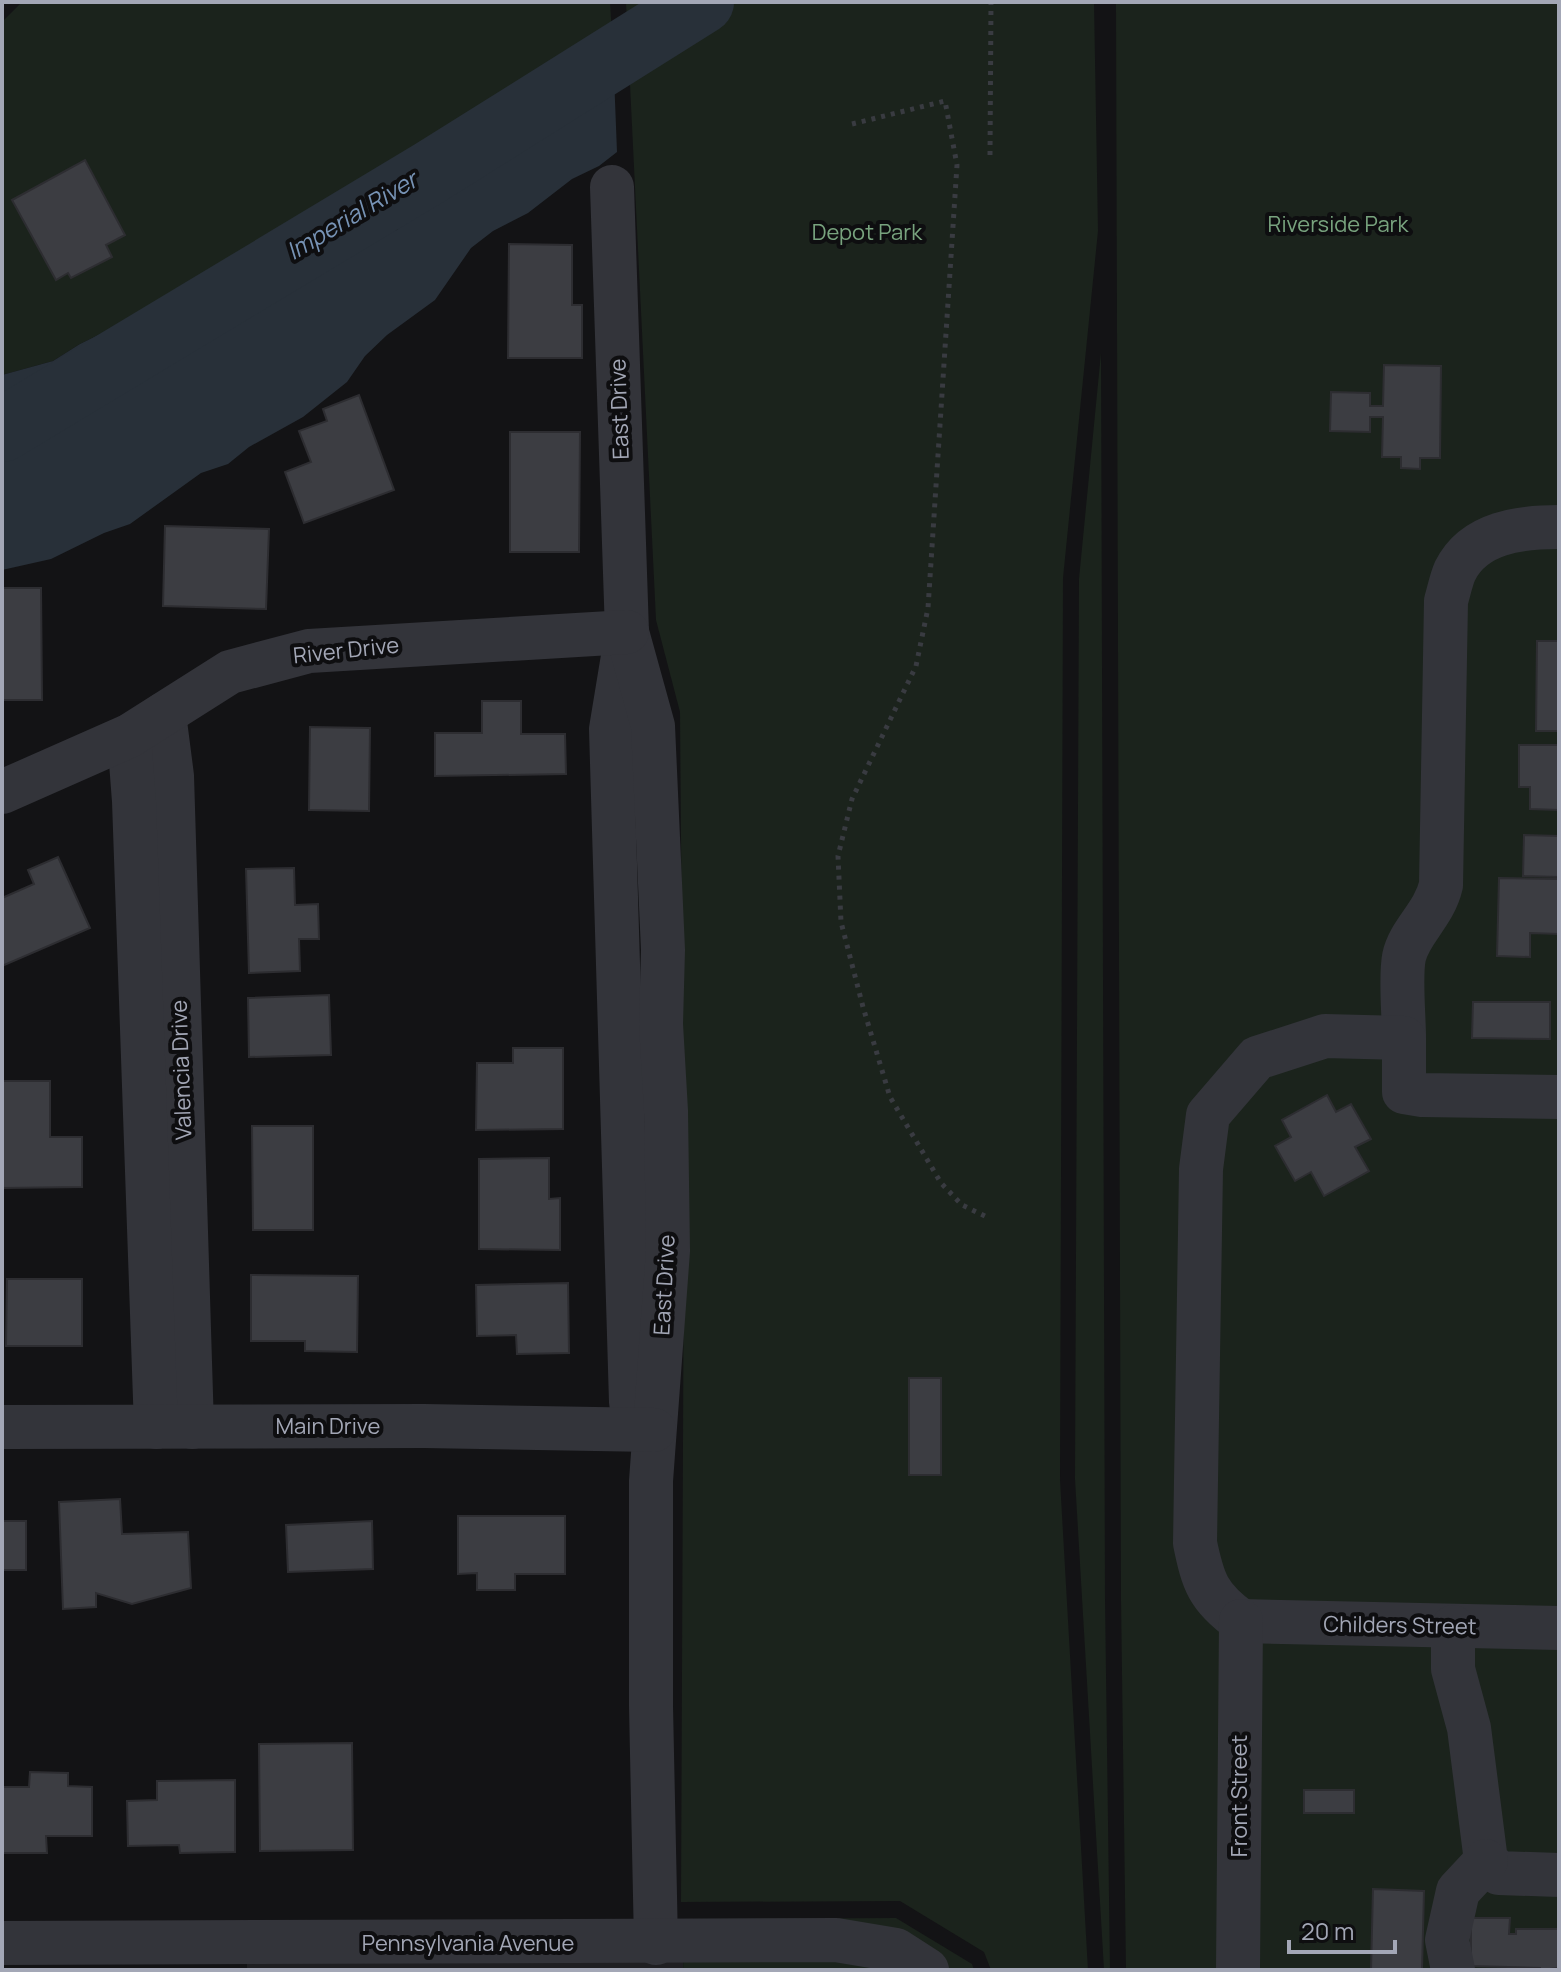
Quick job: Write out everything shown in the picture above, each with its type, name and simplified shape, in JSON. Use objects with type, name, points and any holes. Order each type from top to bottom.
[{"type":"street","name":"East Drive","points":[[612,187],[627,632],[611,729],[643,1430],[651,1481],[651,1706],[656,1943]]},
{"type":"street","points":[[1559,527],[1530,527],[1499,533],[1476,546],[1456,569],[1446,601],[1441,885],[1437,902],[1411,939],[1404,957],[1404,1092],[1422,1095],[1559,1097]]},
{"type":"street","name":"River Drive","points":[[2,792],[146,725],[230,672],[309,651],[627,632]]},
{"type":"street","name":"Valencia Drive","points":[[146,725],[172,776],[174,1427]]},
{"type":"street","points":[[1241,1621],[1212,1596],[1201,1576],[1195,1543],[1201,1169],[1208,1115],[1257,1058],[1325,1036],[1404,1038]]},
{"type":"street","name":"Main Drive","points":[[2,1427],[424,1426],[643,1430]]},
{"type":"street","name":"Childers Street","points":[[1241,1621],[1559,1628]]},
{"type":"street","name":"Front Street","points":[[1238,1970],[1241,1621]]},
{"type":"street","points":[[1453,1627],[1453,1669],[1469,1728],[1486,1861],[1499,1873],[1559,1875]]},
{"type":"street","points":[[1453,1970],[1447,1940],[1458,1891],[1486,1861]]},
{"type":"street","name":"Pennsylvania Avenue","points":[[2,1943],[551,1956],[656,1943],[836,1940],[896,1950],[927,1970]]},
{"type":"path","points":[[990,155],[991,2]]},
{"type":"path","points":[[852,124],[945,101],[957,165],[928,608],[916,666],[852,799],[838,856],[841,922],[890,1097],[941,1183],[962,1205],[987,1217]]},
{"type":"shaded area","points":[[613,50],[617,152],[471,248],[435,300],[387,335],[365,356],[347,382],[303,417],[249,447],[228,464],[201,473],[130,524],[51,559],[2,570],[2,375],[53,361],[80,344],[159,305],[185,297],[247,298],[300,281],[344,242],[371,233],[397,230],[418,195],[428,155],[455,142],[485,143],[512,130],[583,78]]},
{"type":"shaded area","points":[[247,1954],[683,1958],[683,1970],[247,1970]]},
{"type":"green space","points":[[22,2],[610,2],[613,50],[583,78],[512,130],[485,143],[455,142],[428,155],[415,208],[397,230],[371,233],[322,259],[300,281],[247,298],[185,297],[159,305],[80,344],[53,361],[2,375],[2,22]]},
{"type":"green space","name":"Depot Park","points":[[626,2],[1094,2],[1098,231],[1063,578],[1060,1480],[1088,1970],[991,1970],[984,1952],[900,1901],[681,1902],[684,1213],[680,712],[656,620]]},
{"type":"green space","name":"Riverside Park","points":[[1116,2],[1559,2],[1559,1970],[1126,1970],[1121,1599]]},
{"type":"green space","points":[[1101,353],[1105,1599],[1110,1970],[1104,1970],[1075,1479],[1079,579]]},
{"type":"green space","points":[[896,1918],[972,1964],[974,1970],[683,1970],[685,1919]]},
{"type":"building","points":[[85,160],[125,235],[106,245],[112,257],[71,278],[68,273],[56,280],[12,200]]},
{"type":"building","points":[[509,244],[572,245],[572,305],[582,305],[582,358],[508,358]]},
{"type":"building","points":[[1384,365],[1441,366],[1440,458],[1420,458],[1420,469],[1401,468],[1401,457],[1382,457],[1383,417],[1370,417],[1370,432],[1330,431],[1331,392],[1370,393],[1370,406],[1383,406]]},
{"type":"building","points":[[359,395],[394,490],[304,523],[285,472],[311,462],[299,431],[327,421],[323,409]]},
{"type":"building","points":[[510,432],[580,432],[579,552],[510,552]]},
{"type":"building","points":[[165,526],[269,529],[266,609],[163,606]]},
{"type":"building","points":[[2,588],[41,588],[42,700],[2,700]]},
{"type":"building","points":[[1537,641],[1559,641],[1559,731],[1536,731]]},
{"type":"building","points":[[482,701],[521,701],[521,734],[565,734],[566,774],[435,776],[435,733],[482,733]]},
{"type":"building","points":[[310,727],[370,728],[369,811],[309,810]]},
{"type":"building","points":[[1519,745],[1559,745],[1559,810],[1530,809],[1530,787],[1519,787]]},
{"type":"building","points":[[1524,835],[1559,836],[1559,877],[1523,876]]},
{"type":"building","points":[[58,857],[90,928],[2,966],[2,898],[34,884],[28,870]]},
{"type":"building","points":[[294,868],[295,905],[318,904],[319,939],[299,939],[300,971],[249,973],[246,869]]},
{"type":"building","points":[[1499,878],[1559,879],[1559,934],[1530,933],[1530,957],[1497,956]]},
{"type":"building","points":[[329,995],[331,1055],[249,1057],[248,998]]},
{"type":"building","points":[[1473,1002],[1550,1002],[1550,1039],[1472,1038]]},
{"type":"building","points":[[513,1048],[563,1048],[563,1129],[476,1130],[477,1063],[513,1063]]},
{"type":"building","points":[[2,1081],[50,1081],[50,1137],[82,1137],[82,1187],[2,1188]]},
{"type":"building","points":[[1327,1095],[1336,1112],[1351,1104],[1371,1139],[1355,1147],[1369,1171],[1324,1196],[1311,1172],[1295,1181],[1275,1146],[1291,1137],[1282,1120]]},
{"type":"building","points":[[252,1126],[313,1126],[313,1230],[253,1230]]},
{"type":"building","points":[[549,1158],[549,1199],[560,1198],[560,1250],[479,1249],[479,1159]]},
{"type":"building","points":[[251,1275],[358,1276],[357,1352],[305,1351],[305,1341],[251,1341]]},
{"type":"building","points":[[7,1279],[82,1279],[82,1346],[6,1346]]},
{"type":"building","points":[[568,1283],[569,1353],[517,1354],[516,1335],[477,1336],[476,1285]]},
{"type":"building","points":[[909,1378],[941,1378],[941,1475],[909,1475]]},
{"type":"building","points":[[120,1499],[122,1534],[188,1532],[191,1588],[132,1604],[96,1593],[96,1607],[63,1609],[59,1502]]},
{"type":"building","points":[[458,1516],[565,1516],[565,1574],[515,1574],[515,1590],[477,1590],[477,1573],[458,1574]]},
{"type":"building","points":[[2,1521],[26,1521],[26,1570],[2,1570]]},
{"type":"building","points":[[372,1521],[373,1569],[288,1572],[286,1525]]},
{"type":"building","points":[[352,1743],[353,1850],[260,1851],[259,1744]]},
{"type":"building","points":[[30,1772],[68,1773],[68,1786],[92,1787],[92,1836],[46,1836],[47,1853],[2,1853],[2,1787],[29,1787]]},
{"type":"building","points":[[235,1780],[235,1852],[180,1853],[179,1845],[128,1846],[127,1801],[157,1800],[157,1781]]},
{"type":"building","points":[[1304,1790],[1354,1790],[1354,1813],[1304,1813]]},
{"type":"building","points":[[1373,1889],[1424,1891],[1422,1970],[1371,1970]]},
{"type":"building","points":[[1471,1918],[1510,1918],[1509,1934],[1516,1934],[1516,1929],[1559,1929],[1559,1968],[1540,1970],[1471,1966]]},
{"type":"waterway","name":"Imperial River","points":[[2,430],[431,172],[702,2]]}]
